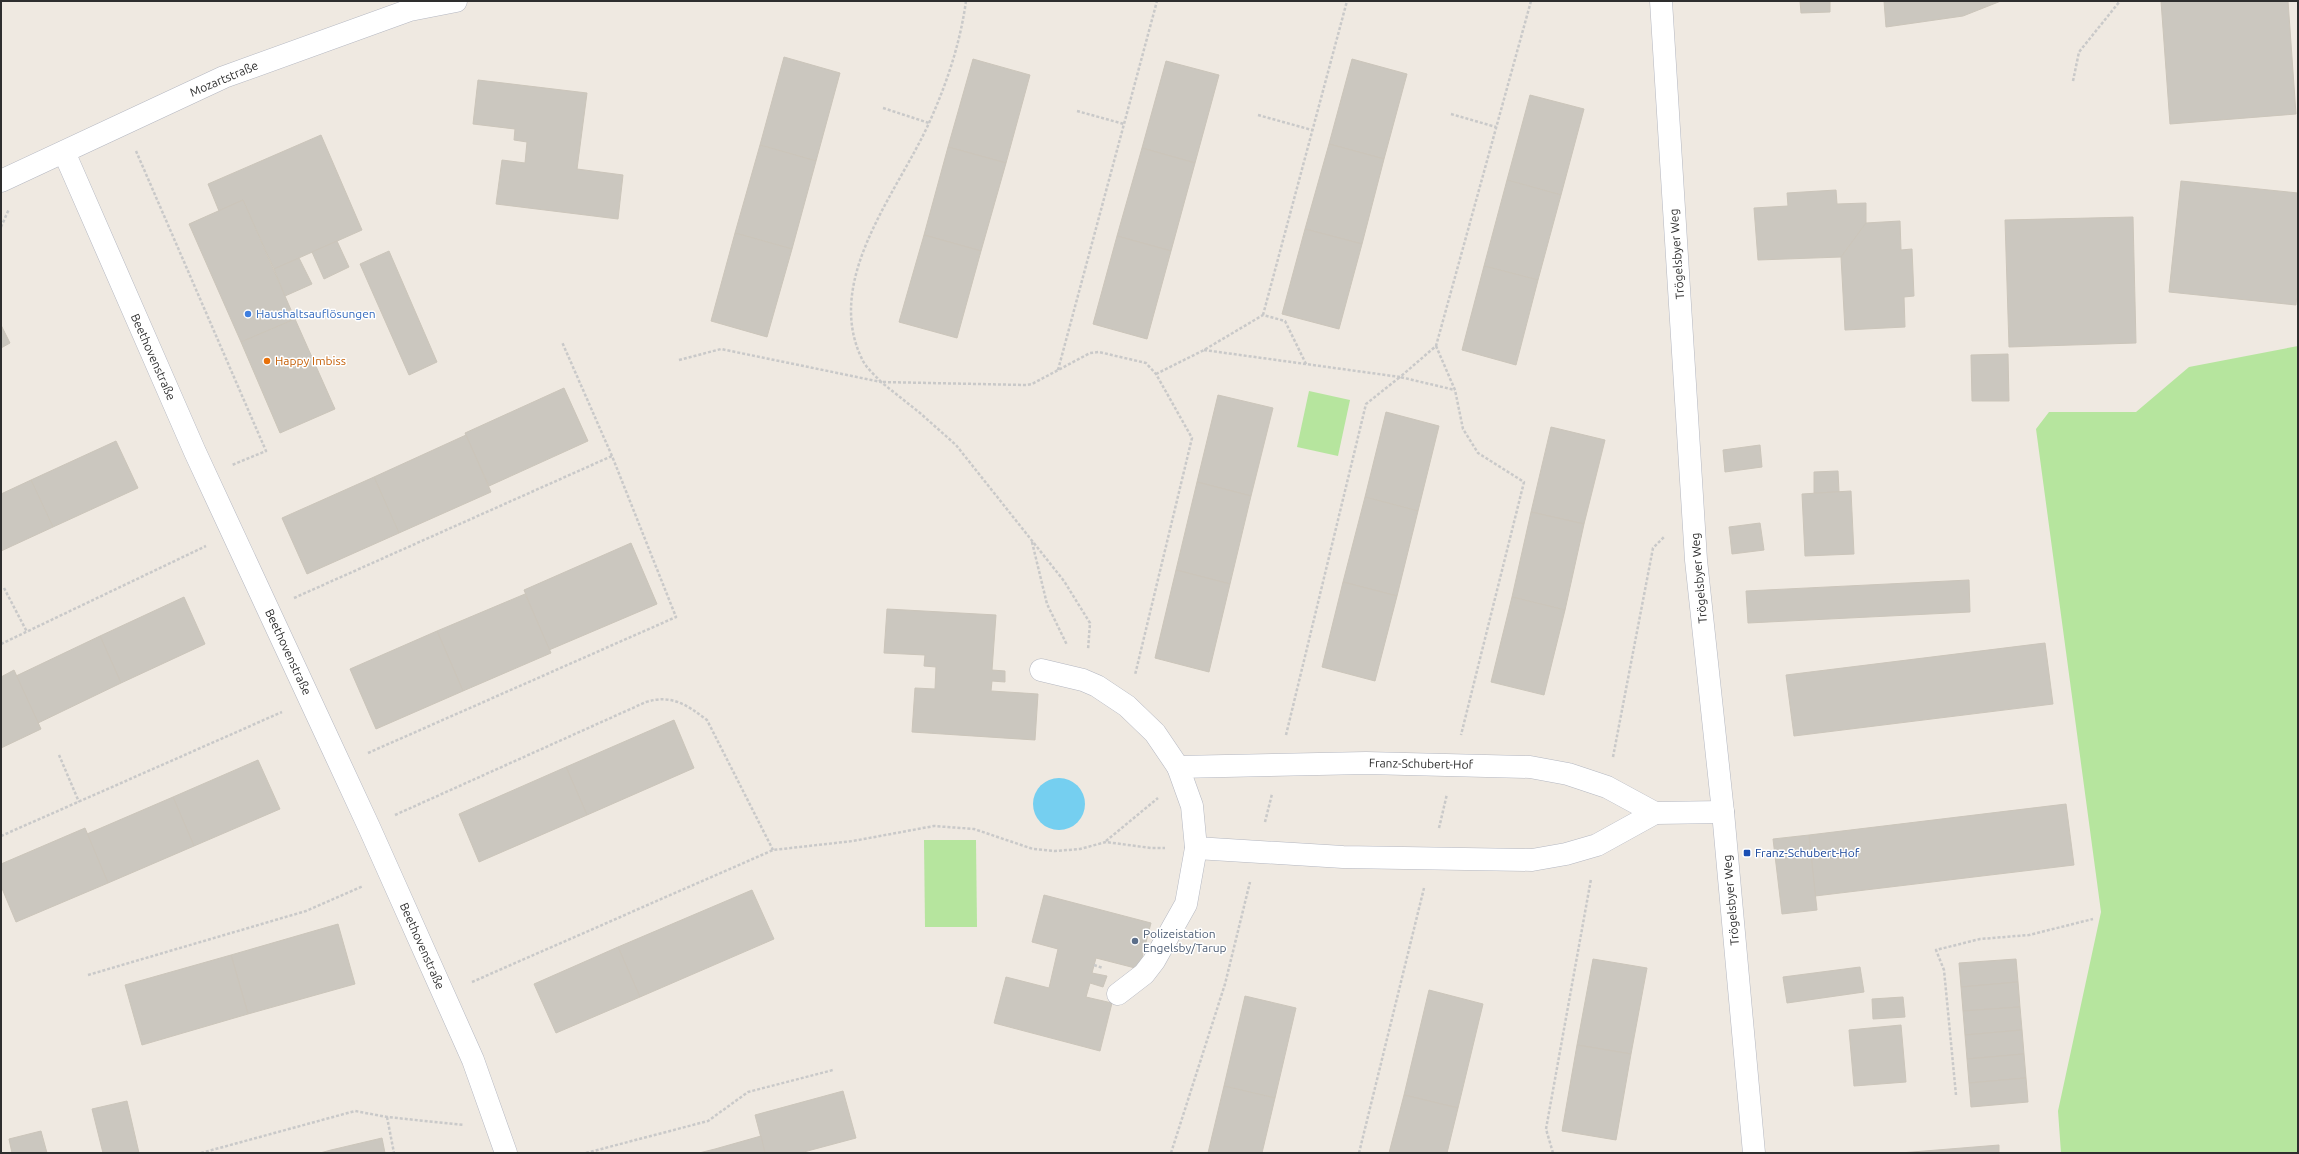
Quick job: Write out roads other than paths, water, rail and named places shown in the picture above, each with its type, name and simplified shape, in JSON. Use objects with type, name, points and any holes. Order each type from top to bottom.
[{"type":"street","name":"Mozartstraße","points":[[1,181],[224,78],[409,5],[456,1]]},
{"type":"street","name":"Trögelsbyer Weg","points":[[1661,1],[1696,560],[1723,812],[1754,1153]]},
{"type":"street","name":"Beethovenstraße","points":[[64,152],[206,476],[369,827],[473,1060],[506,1153]]},
{"type":"street","points":[[1041,670],[1083,680],[1127,706],[1155,733],[1180,774],[1192,806],[1196,847],[1186,904],[1154,961],[1144,974],[1118,994]]},
{"type":"street","name":"Franz-Schubert-Hof","points":[[1180,774],[1279,766],[1366,763],[1530,767],[1568,774],[1607,787],[1655,813]]},
{"type":"street","name":"Franz-Schubert-Hof","points":[[1196,847],[1257,852],[1532,860],[1566,854],[1597,845],[1655,813],[1723,812]]},
{"type":"water","points":[[1054,778],[1064,778],[1078,785],[1085,799],[1085,809],[1078,823],[1064,830],[1054,830],[1044,826],[1037,819],[1033,809],[1033,799],[1037,789],[1044,782]]},
{"type":"place","name":"Haushaltsauflösungen","points":[[248,314]]},
{"type":"place","name":"Happy Imbiss","points":[[267,361]]},
{"type":"place","name":"Franz-Schubert-Hof","points":[[1747,853]]},
{"type":"place","name":"Polizeistation Engelsby/Tarup","points":[[1135,941]]}]
